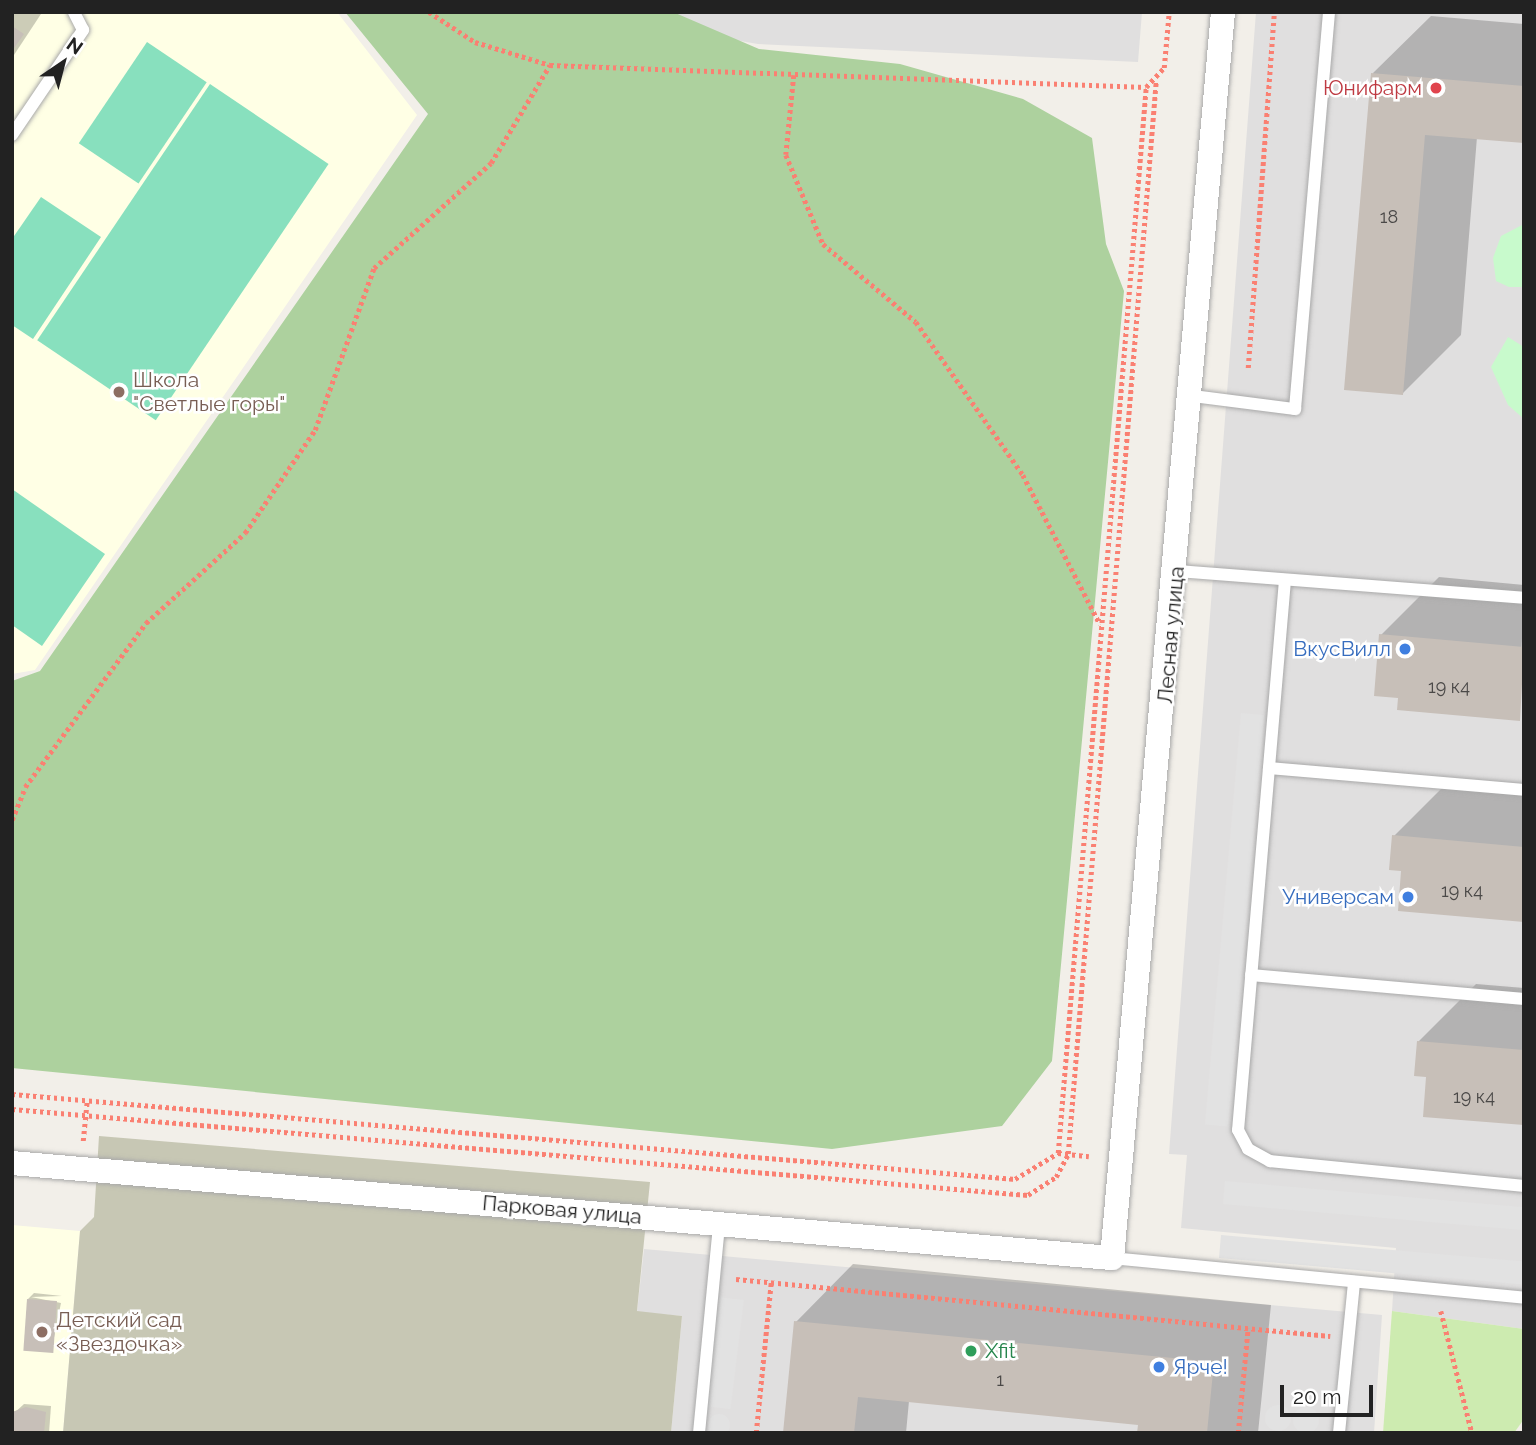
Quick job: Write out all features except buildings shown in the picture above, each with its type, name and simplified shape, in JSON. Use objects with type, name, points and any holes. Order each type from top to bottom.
[{"type":"street","name":"Лесная улица","points":[[1112,1258],[1193,396],[1223,12]]},
{"type":"street","name":"Парковая улица","points":[[12,1163],[1112,1258]]},
{"type":"lane","points":[[12,135],[83,30],[74,12]]},
{"type":"lane","points":[[1193,396],[1294,409],[1329,12]]},
{"type":"lane","points":[[1177,571],[1524,598]]},
{"type":"lane","points":[[1285,580],[1238,1129],[1248,1149],[1270,1161],[1524,1185]]},
{"type":"lane","points":[[1269,768],[1524,790]]},
{"type":"lane","points":[[1251,975],[1524,999]]},
{"type":"lane","points":[[699,1433],[719,1224]]},
{"type":"lane","points":[[1112,1258],[1524,1297]]},
{"type":"lane","points":[[1339,1433],[1354,1282]]},
{"type":"path","points":[[429,12],[475,42],[550,65],[1146,86],[1156,81]]},
{"type":"path","points":[[12,1109],[1027,1195],[1056,1177],[1069,1154],[1156,81],[1164,68],[1169,12]]},
{"type":"path","points":[[1248,368],[1274,12]]},
{"type":"path","points":[[12,820],[25,787],[146,623],[245,533],[315,430],[374,268],[491,163],[550,65]]},
{"type":"path","points":[[793,75],[786,155],[823,244],[916,323],[1023,475],[1100,625]]},
{"type":"path","points":[[1058,1153],[1146,86]]},
{"type":"path","points":[[12,1094],[1014,1179],[1058,1153],[1089,1156]]},
{"type":"path","points":[[83,1141],[87,1101]]},
{"type":"path","points":[[714,1276],[1348,1338]]},
{"type":"path","points":[[756,1433],[771,1282]]},
{"type":"path","points":[[1437,1290],[1453,1376],[1472,1433]]},
{"type":"path","points":[[1238,1433],[1248,1328]]},
{"type":"shaded area","name":"Школа \"Светлые горы\"","points":[[12,12],[337,12],[417,115],[35,670],[12,674]]},
{"type":"shaded area","points":[[570,12],[1142,12],[1138,62],[758,44]]},
{"type":"shaded area","points":[[1256,12],[1524,12],[1524,1329],[1392,1311],[1396,1248],[1181,1228],[1187,1155],[1169,1154]]},
{"type":"shaded area","points":[[1241,713],[1264,715],[1228,1126],[1205,1124]]},
{"type":"shaded area","points":[[99,1136],[650,1182],[637,1311],[682,1316],[671,1433],[63,1433],[80,1231],[94,1217]]},
{"type":"shaded area","points":[[1225,1181],[1524,1207],[1522,1230],[1223,1204]]},
{"type":"shaded area","name":"Детский сад «Звездочка»","points":[[12,1225],[80,1231],[63,1433],[12,1433]]},
{"type":"shaded area","points":[[1221,1235],[1524,1261],[1522,1284],[1219,1258]]},
{"type":"shaded area","points":[[644,1249],[1382,1315],[1374,1433],[671,1433],[682,1316],[637,1312]]},
{"type":"shaded area","points":[[719,1297],[744,1300],[730,1409],[706,1406]]},
{"type":"shaded area","points":[[1278,1405],[1288,1408],[1291,1418],[1288,1428],[1278,1431],[1268,1428],[1265,1418],[1268,1408]]},
{"type":"shaded area","points":[[1306,1407],[1315,1411],[1319,1420],[1315,1429],[1306,1433],[1297,1429],[1293,1420],[1297,1411]]},
{"type":"shaded area","points":[[719,1414],[727,1417],[730,1425],[727,1433],[719,1436],[711,1433],[708,1425],[711,1417]]},
{"type":"green space","points":[[345,12],[673,12],[759,49],[900,64],[1023,99],[1092,138],[1106,244],[1124,291],[1052,1061],[1002,1126],[832,1149],[12,1068],[12,681],[40,671],[428,114]]},
{"type":"green space","points":[[147,42],[207,82],[138,183],[79,143]]},
{"type":"green space","points":[[210,84],[329,164],[156,420],[37,340]]},
{"type":"green space","points":[[41,197],[101,237],[33,339],[12,325],[12,239]]},
{"type":"green space","points":[[1524,224],[1524,287],[1509,287],[1496,281],[1493,258],[1501,236]]},
{"type":"green space","points":[[1508,337],[1524,347],[1524,419],[1508,405],[1491,367]]},
{"type":"green space","points":[[12,489],[105,554],[42,646],[12,625]]},
{"type":"green space","points":[[1392,1311],[1524,1329],[1524,1419],[1514,1433],[1383,1433]]},
{"type":"place","name":"Юнифарм","points":[[1436,88]]},
{"type":"place","name":"Школа \"Светлые горы\"","points":[[119,392]]},
{"type":"place","name":"ВкусВилл","points":[[1405,649]]},
{"type":"place","name":"Универсам","points":[[1408,897]]},
{"type":"place","name":"Детский сад «Звездочка»","points":[[42,1332]]},
{"type":"place","name":"Xfit","points":[[971,1351]]},
{"type":"place","name":"Ярче!","points":[[1159,1367]]}]
